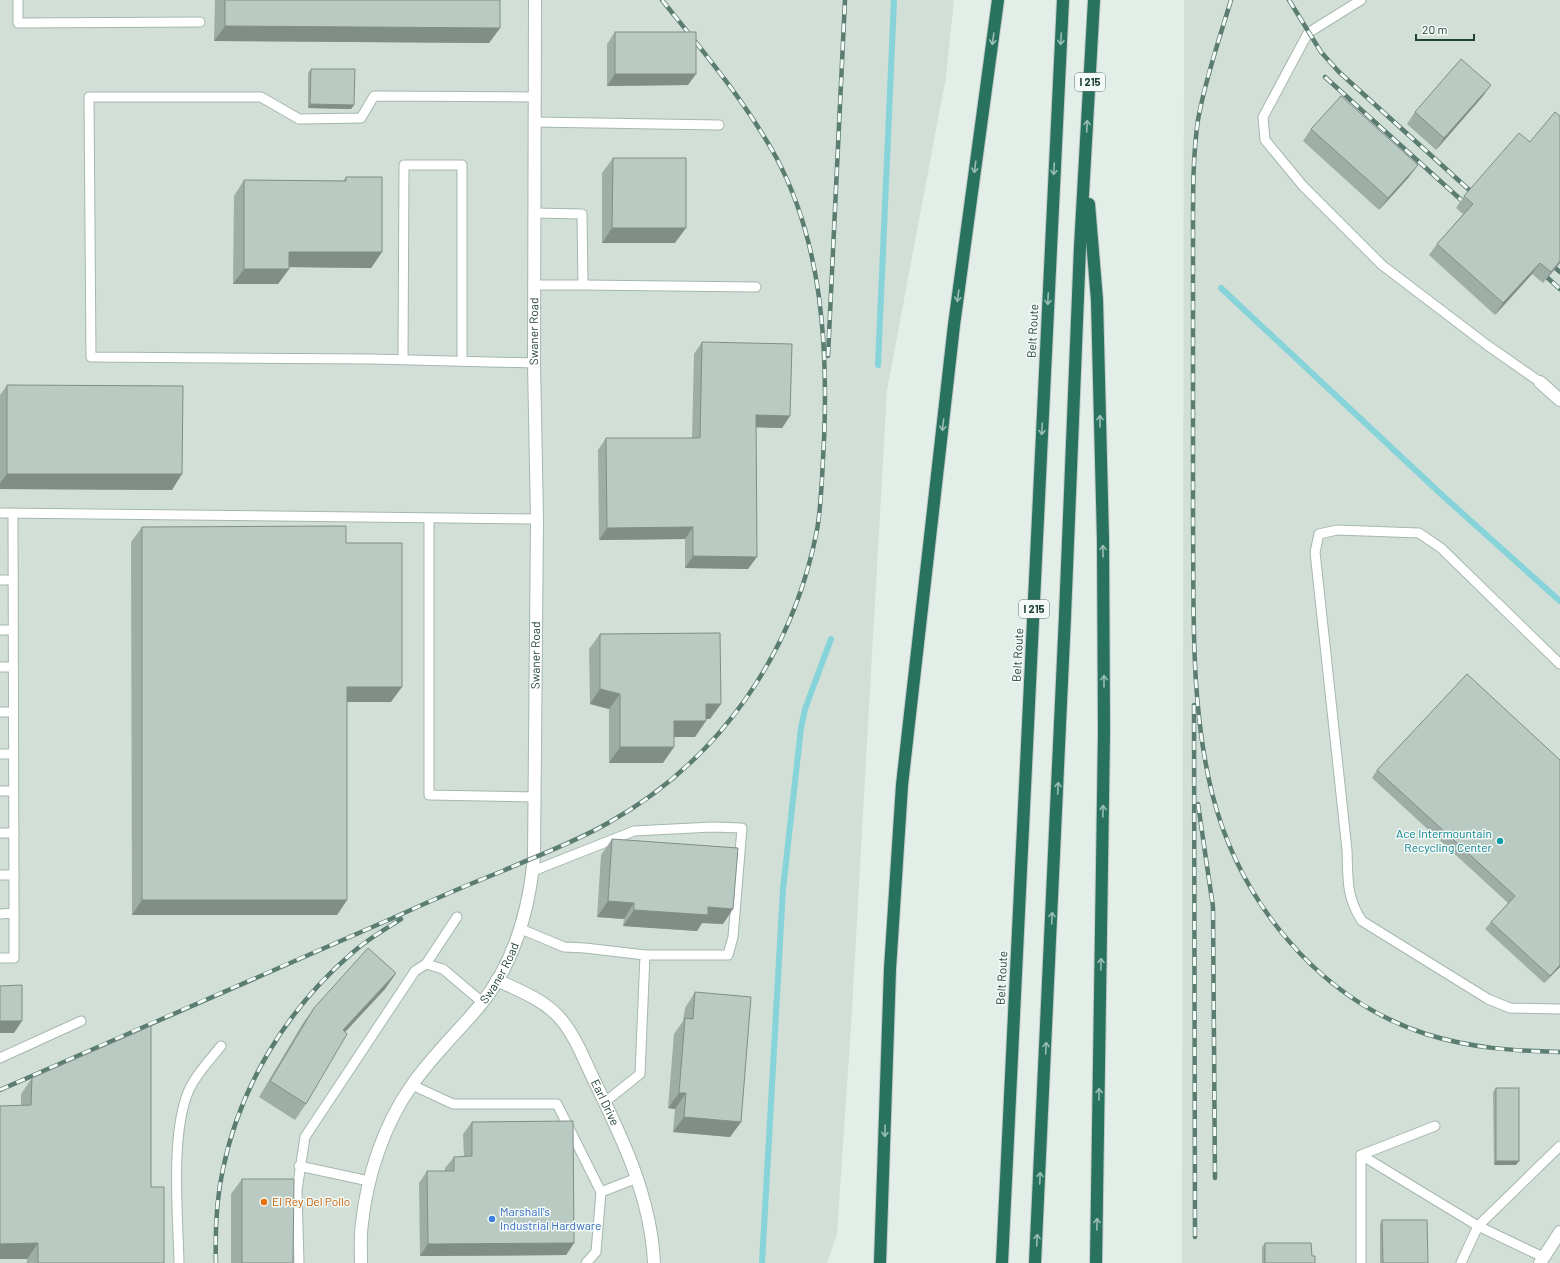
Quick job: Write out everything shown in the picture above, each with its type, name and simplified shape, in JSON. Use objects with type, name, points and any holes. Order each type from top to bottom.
[{"type":"highway","points":[[882,1261],[890,962],[902,785],[954,325],[998,0]]},
{"type":"highway","name":"Belt Route","points":[[1002,1263],[1062,0]]},
{"type":"highway","name":"I 215","points":[[1035,1263],[1085,164],[1094,0]]},
{"type":"highway","points":[[1085,164],[1098,300],[1103,540],[1104,732],[1096,1263]]},
{"type":"street","name":"Swaner Road","points":[[361,1263],[362,1225],[369,1181],[388,1128],[412,1085],[482,1002],[498,980],[510,957],[521,929],[527,907],[533,871],[537,519],[534,363],[535,0]]},
{"type":"street","points":[[1540,382],[1560,400]]},
{"type":"street","name":"Earl Drive","points":[[498,980],[541,1003],[557,1015],[571,1032],[622,1139],[638,1178],[648,1213],[654,1263]]},
{"type":"street","points":[[1542,1260],[1560,1232]]},
{"type":"lane","points":[[18,0],[18,23],[200,22]]},
{"type":"lane","points":[[1361,0],[1308,33],[1263,116],[1265,140],[1303,186],[1382,265],[1487,345],[1540,382]]},
{"type":"lane","points":[[534,97],[374,96],[361,118],[299,119],[261,97],[89,97],[92,357],[403,359],[534,363]]},
{"type":"lane","points":[[534,122],[719,124]]},
{"type":"lane","points":[[403,359],[404,165],[462,165],[462,361]]},
{"type":"lane","points":[[535,213],[582,214],[583,285]]},
{"type":"lane","points":[[535,285],[756,287]]},
{"type":"lane","points":[[0,513],[537,519]]},
{"type":"lane","points":[[0,958],[14,958],[13,514]]},
{"type":"lane","points":[[429,518],[429,794],[535,797]]},
{"type":"lane","points":[[1560,664],[1441,548],[1419,533],[1337,530],[1319,534],[1315,552],[1347,850],[1348,884],[1352,907],[1362,921],[1488,999],[1510,1008],[1560,1009]]},
{"type":"lane","points":[[0,580],[13,580]]},
{"type":"lane","points":[[0,630],[13,630]]},
{"type":"lane","points":[[0,667],[13,667]]},
{"type":"lane","points":[[0,712],[13,712]]},
{"type":"lane","points":[[0,754],[13,754]]},
{"type":"lane","points":[[0,791],[13,791]]},
{"type":"lane","points":[[521,929],[564,947],[645,955],[728,955],[733,937],[742,828],[712,827],[634,831],[533,871]]},
{"type":"lane","points":[[0,833],[14,834]]},
{"type":"lane","points":[[0,875],[14,875]]},
{"type":"lane","points":[[0,914],[14,913]]},
{"type":"lane","points":[[299,1263],[297,1190],[299,1166],[305,1137],[415,971],[426,964],[457,917]]},
{"type":"lane","points":[[605,1102],[640,1074],[645,955]]},
{"type":"lane","points":[[426,964],[442,969],[465,986],[482,1002]]},
{"type":"lane","points":[[0,1058],[80,1021]]},
{"type":"lane","points":[[179,1263],[178,1183],[179,1138],[182,1110],[189,1090],[221,1046]]},
{"type":"lane","points":[[412,1085],[453,1104],[557,1104],[600,1192],[596,1252],[586,1263]]},
{"type":"lane","points":[[1362,1155],[1435,1126]]},
{"type":"lane","points":[[1461,1263],[1478,1226],[1560,1146]]},
{"type":"lane","points":[[1362,1155],[1478,1226],[1542,1260]]},
{"type":"lane","points":[[1361,1263],[1362,1155]]},
{"type":"lane","points":[[299,1166],[369,1181]]},
{"type":"lane","points":[[600,1192],[638,1178]]},
{"type":"shaded area","points":[[0,0],[954,0],[946,77],[887,390],[851,1026],[837,1234],[827,1263],[0,1263]]},
{"type":"shaded area","points":[[1184,0],[1560,0],[1560,1263],[1182,1263]]},
{"type":"building","points":[[225,0],[500,0],[500,28],[225,26]]},
{"type":"building","points":[[615,32],[696,32],[696,74],[615,74]]},
{"type":"building","points":[[1461,59],[1491,85],[1444,138],[1415,112]]},
{"type":"building","points":[[311,69],[355,69],[354,105],[310,104]]},
{"type":"building","points":[[1341,96],[1418,165],[1388,198],[1311,129]]},
{"type":"building","points":[[1555,112],[1560,116],[1560,261],[1551,272],[1540,263],[1503,303],[1437,244],[1473,204],[1464,196],[1519,133],[1530,142]]},
{"type":"building","points":[[613,158],[686,158],[686,228],[612,228]]},
{"type":"building","points":[[346,177],[382,177],[382,252],[289,252],[289,269],[244,269],[244,180],[346,181]]},
{"type":"building","points":[[702,342],[792,344],[790,416],[756,415],[757,557],[693,556],[693,527],[607,528],[606,438],[700,438]]},
{"type":"building","points":[[7,385],[183,386],[182,474],[7,474]]},
{"type":"building","points":[[346,526],[346,543],[402,543],[402,687],[347,687],[347,900],[142,900],[142,527]]},
{"type":"building","points":[[720,633],[721,704],[706,704],[706,721],[674,721],[674,747],[620,747],[620,694],[600,689],[600,634]]},
{"type":"building","name":"Ace Intermountain Recycling Center","points":[[1467,674],[1560,760],[1560,965],[1550,976],[1491,922],[1515,896],[1377,770]]},
{"type":"building","points":[[612,839],[738,848],[733,909],[708,907],[708,915],[634,910],[634,903],[608,901]]},
{"type":"building","points":[[368,948],[396,973],[343,1030],[347,1034],[306,1104],[270,1081],[314,1008]]},
{"type":"building","points":[[22,985],[22,1021],[0,1021],[0,986]]},
{"type":"building","points":[[695,992],[751,997],[741,1122],[684,1117],[686,1093],[679,1093],[685,1018],[693,1019]]},
{"type":"building","points":[[151,1026],[151,1187],[164,1187],[164,1263],[38,1263],[38,1243],[0,1244],[0,1106],[31,1105],[32,1078]]},
{"type":"building","points":[[1496,1088],[1519,1088],[1519,1161],[1496,1161]]},
{"type":"building","name":"Marshall's Industrial Hardware","points":[[573,1121],[574,1243],[428,1244],[427,1171],[454,1171],[454,1157],[472,1156],[472,1122]]},
{"type":"building","points":[[242,1179],[294,1179],[293,1263],[242,1263]]},
{"type":"building","points":[[1382,1220],[1427,1220],[1428,1263],[1383,1263]]},
{"type":"building","points":[[1265,1243],[1311,1243],[1312,1256],[1315,1256],[1315,1263],[1265,1263]]},
{"type":"waterway","points":[[878,365],[894,0]]},
{"type":"waterway","points":[[1221,288],[1442,495],[1560,601]]},
{"type":"waterway","points":[[762,1263],[783,889],[801,728],[805,709],[831,639]]},
{"type":"railway","points":[[0,1090],[435,899],[557,848],[608,823],[648,798],[684,768],[717,736],[745,700],[770,661],[790,619],[806,576],[819,519],[822,486],[825,405],[823,332],[819,296],[803,224],[791,190],[776,157],[764,136],[737,96],[662,0]]},
{"type":"railway","points":[[828,356],[845,0]]},
{"type":"railway","points":[[1231,0],[1204,90],[1196,133],[1193,185],[1193,517],[1195,656],[1200,725],[1212,793],[1225,833],[1242,871],[1263,907],[1289,941],[1318,971],[1351,997],[1387,1018],[1426,1034],[1443,1039],[1492,1048],[1560,1052]]},
{"type":"railway","points":[[1289,0],[1321,52],[1339,72],[1477,197]]},
{"type":"railway","points":[[1325,77],[1469,207]]},
{"type":"railway","points":[[1548,262],[1560,272]]},
{"type":"railway","points":[[1539,270],[1560,289]]},
{"type":"railway","points":[[1194,705],[1195,1237]]},
{"type":"railway","points":[[1198,804],[1213,907],[1215,1178]]},
{"type":"railway","points":[[216,1263],[216,1216],[223,1169],[241,1108],[269,1051],[306,999],[328,976],[363,944],[401,919]]},
{"type":"place","name":"Ace Intermountain Recycling Center","points":[[1500,841]]},
{"type":"place","name":"El Rey Del Pollo","points":[[264,1202]]},
{"type":"place","name":"Marshall's Industrial Hardware","points":[[492,1219]]}]
